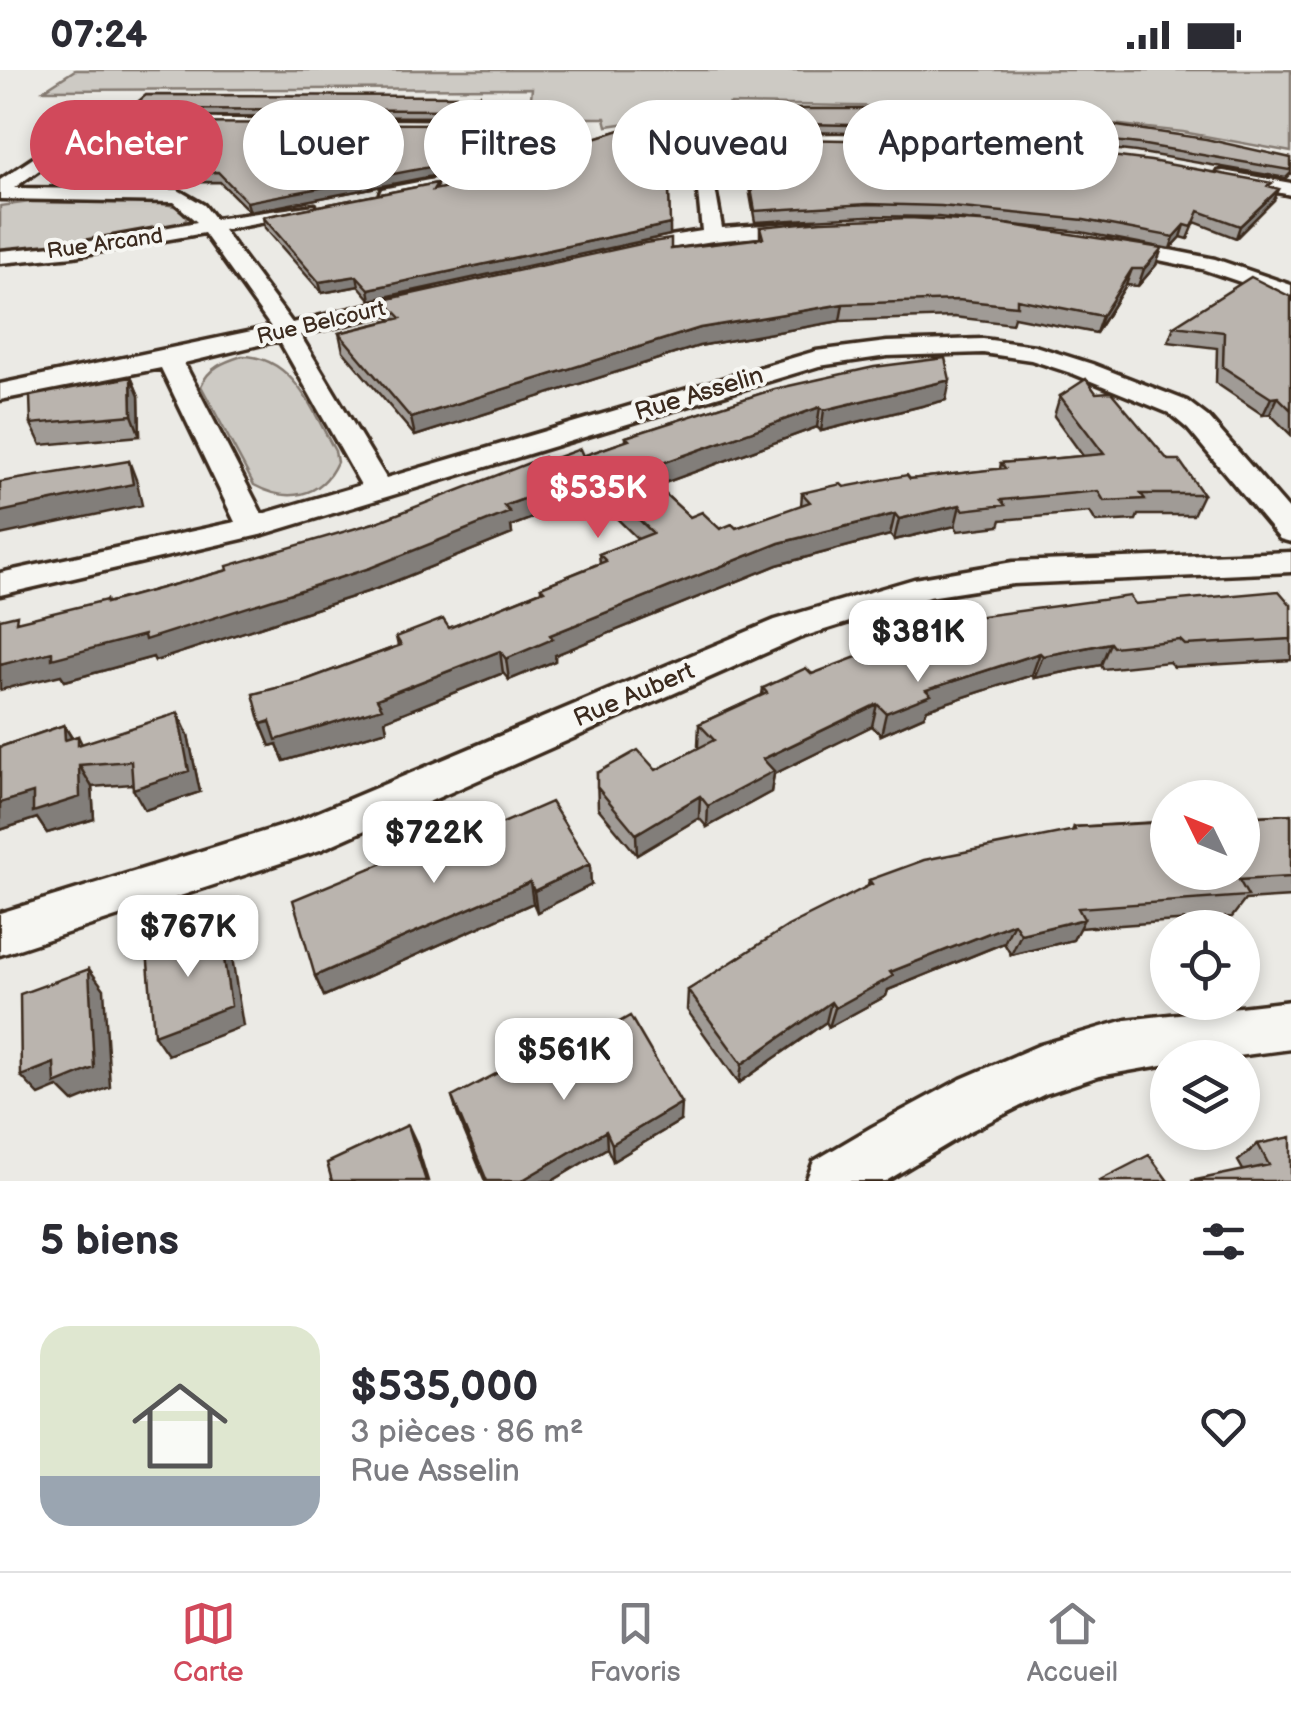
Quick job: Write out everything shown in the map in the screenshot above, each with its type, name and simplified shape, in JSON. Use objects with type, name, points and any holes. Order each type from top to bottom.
[{"type":"street","name":"Rue Arcand","points":[[0,191],[94,123],[496,124],[490,160],[477,176],[362,198]]},
{"type":"street","points":[[713,234],[699,146],[713,140],[843,141]]},
{"type":"street","points":[[1211,174],[1291,188]]},
{"type":"street","name":"Rue Arcand","points":[[0,191],[178,196],[198,209],[286,331],[378,489]]},
{"type":"street","name":"Rue Arcand","points":[[0,257],[210,228],[324,206]]},
{"type":"street","points":[[605,254],[713,234],[831,227]]},
{"type":"street","points":[[1098,243],[1207,264],[1291,292]]},
{"type":"street","name":"Rue Belcourt","points":[[0,392],[169,359],[456,290]]},
{"type":"street","name":"Rue Asselin","points":[[0,584],[253,527],[816,359],[886,348],[982,346],[1034,353],[1178,407],[1198,423],[1291,532]]},
{"type":"street","points":[[169,359],[253,527]]},
{"type":"street","name":"Rue Aubert","points":[[0,934],[305,837],[787,629],[926,587],[1014,574],[1291,562]]},
{"type":"street","points":[[834,1181],[945,1113],[1073,1058],[1162,1039],[1291,1025]]},
{"type":"shaded area","points":[[75,70],[1291,70],[1291,152],[1119,125],[1119,100],[843,100],[843,106],[823,106],[823,100],[612,100],[612,125],[607,126],[605,118],[592,118],[592,100],[531,100],[532,88],[44,90]]},
{"type":"shaded area","points":[[30,202],[155,202],[179,207],[187,218],[180,225],[115,240],[0,252],[0,206]]},
{"type":"shaded area","points":[[242,356],[260,358],[288,376],[310,404],[335,451],[337,462],[330,474],[312,490],[279,494],[254,485],[201,386],[213,370]]},
{"type":"building","points":[[146,95],[480,96],[478,100],[424,100],[424,110],[404,110],[404,100],[243,100],[243,109],[223,109],[223,100],[140,100]]},
{"type":"building","points":[[823,109],[843,109],[843,125],[823,124]]},
{"type":"building","points":[[223,123],[243,123],[243,190],[310,190],[247,202],[223,177]]},
{"type":"building","points":[[404,124],[424,124],[424,168],[404,172]]},
{"type":"building","points":[[1119,126],[1206,139],[1291,158],[1291,168],[1289,170],[1119,142]]},
{"type":"building","points":[[612,133],[612,190],[669,190],[670,224],[369,289],[357,276],[319,282],[263,217],[424,186],[424,190],[592,190],[592,139]]},
{"type":"building","points":[[823,140],[843,140],[843,190],[1119,190],[1119,157],[1272,183],[1268,186],[1279,189],[1240,226],[1199,211],[1192,227],[1185,225],[1174,237],[1084,220],[941,206],[868,204],[755,211],[751,190],[823,190]]},
{"type":"building","points":[[909,218],[998,223],[1162,248],[1144,269],[1132,269],[1102,316],[1017,299],[1017,306],[958,300],[843,304],[700,328],[411,418],[339,333],[401,318],[384,300],[645,243],[671,239],[671,249],[763,238],[760,227]]},
{"type":"building","points":[[1251,277],[1291,297],[1291,410],[1278,397],[1271,398],[1223,367],[1224,332],[1174,326]]},
{"type":"building","points":[[945,358],[950,380],[824,410],[820,407],[640,471],[690,517],[702,512],[720,529],[732,524],[736,528],[810,502],[802,493],[841,484],[844,487],[907,475],[910,479],[1005,468],[1001,463],[1104,454],[1060,396],[1086,379],[1096,393],[1111,392],[1168,460],[1179,460],[1203,494],[1141,494],[1145,499],[1104,501],[1098,491],[1001,500],[1005,505],[963,510],[960,505],[899,519],[895,514],[779,543],[550,635],[553,639],[506,659],[500,651],[377,699],[382,708],[276,740],[270,721],[261,724],[253,694],[303,681],[401,645],[396,637],[443,619],[449,628],[544,590],[541,587],[606,561],[599,554],[653,533],[588,470],[590,475],[504,506],[510,512],[370,568],[145,640],[144,635],[52,659],[52,652],[0,665],[0,619],[17,615],[16,622],[106,603],[228,570],[227,566],[377,522],[544,457],[547,461],[580,449],[583,456],[629,440],[626,437],[775,389],[874,367]]},
{"type":"building","points":[[131,377],[132,415],[31,424],[30,396]]},
{"type":"building","points":[[129,461],[133,484],[0,512],[0,482]]},
{"type":"building","points":[[1279,591],[1291,605],[1291,639],[1185,645],[1180,640],[1113,647],[1110,643],[1043,656],[1040,653],[926,690],[931,695],[886,713],[877,704],[763,759],[774,771],[708,806],[700,796],[636,834],[597,787],[597,773],[638,750],[656,770],[714,740],[699,724],[767,693],[763,688],[806,668],[812,674],[953,620],[1130,596],[1135,604]]},
{"type":"building","points":[[178,713],[189,771],[133,789],[131,761],[79,765],[80,797],[33,812],[33,793],[0,803],[0,747],[64,725],[65,740],[78,736],[78,745]]},
{"type":"building","points":[[551,802],[590,864],[534,891],[530,882],[315,976],[293,900],[458,832],[462,841]]},
{"type":"building","points":[[1291,814],[1291,877],[1260,879],[1260,816]]},
{"type":"building","points":[[1150,823],[1150,890],[1245,890],[1248,896],[1078,908],[1084,919],[1021,934],[1014,923],[890,972],[893,976],[835,1008],[831,1002],[742,1064],[688,990],[788,926],[872,884],[869,880],[924,860],[1075,830],[1074,827]]},
{"type":"building","points":[[219,925],[231,1006],[154,1035],[147,950]]},
{"type":"building","points":[[89,969],[94,1068],[55,1084],[54,1063],[21,1076],[20,994]]},
{"type":"building","points":[[630,1016],[681,1103],[612,1144],[606,1131],[521,1181],[487,1181],[452,1097],[524,1059],[531,1072]]},
{"type":"building","points":[[408,1125],[426,1181],[332,1181],[327,1163]]},
{"type":"building","points":[[1291,1137],[1291,1181],[1191,1181],[1269,1165],[1260,1144]]},
{"type":"building","points":[[1149,1155],[1168,1181],[1098,1181]]}]
